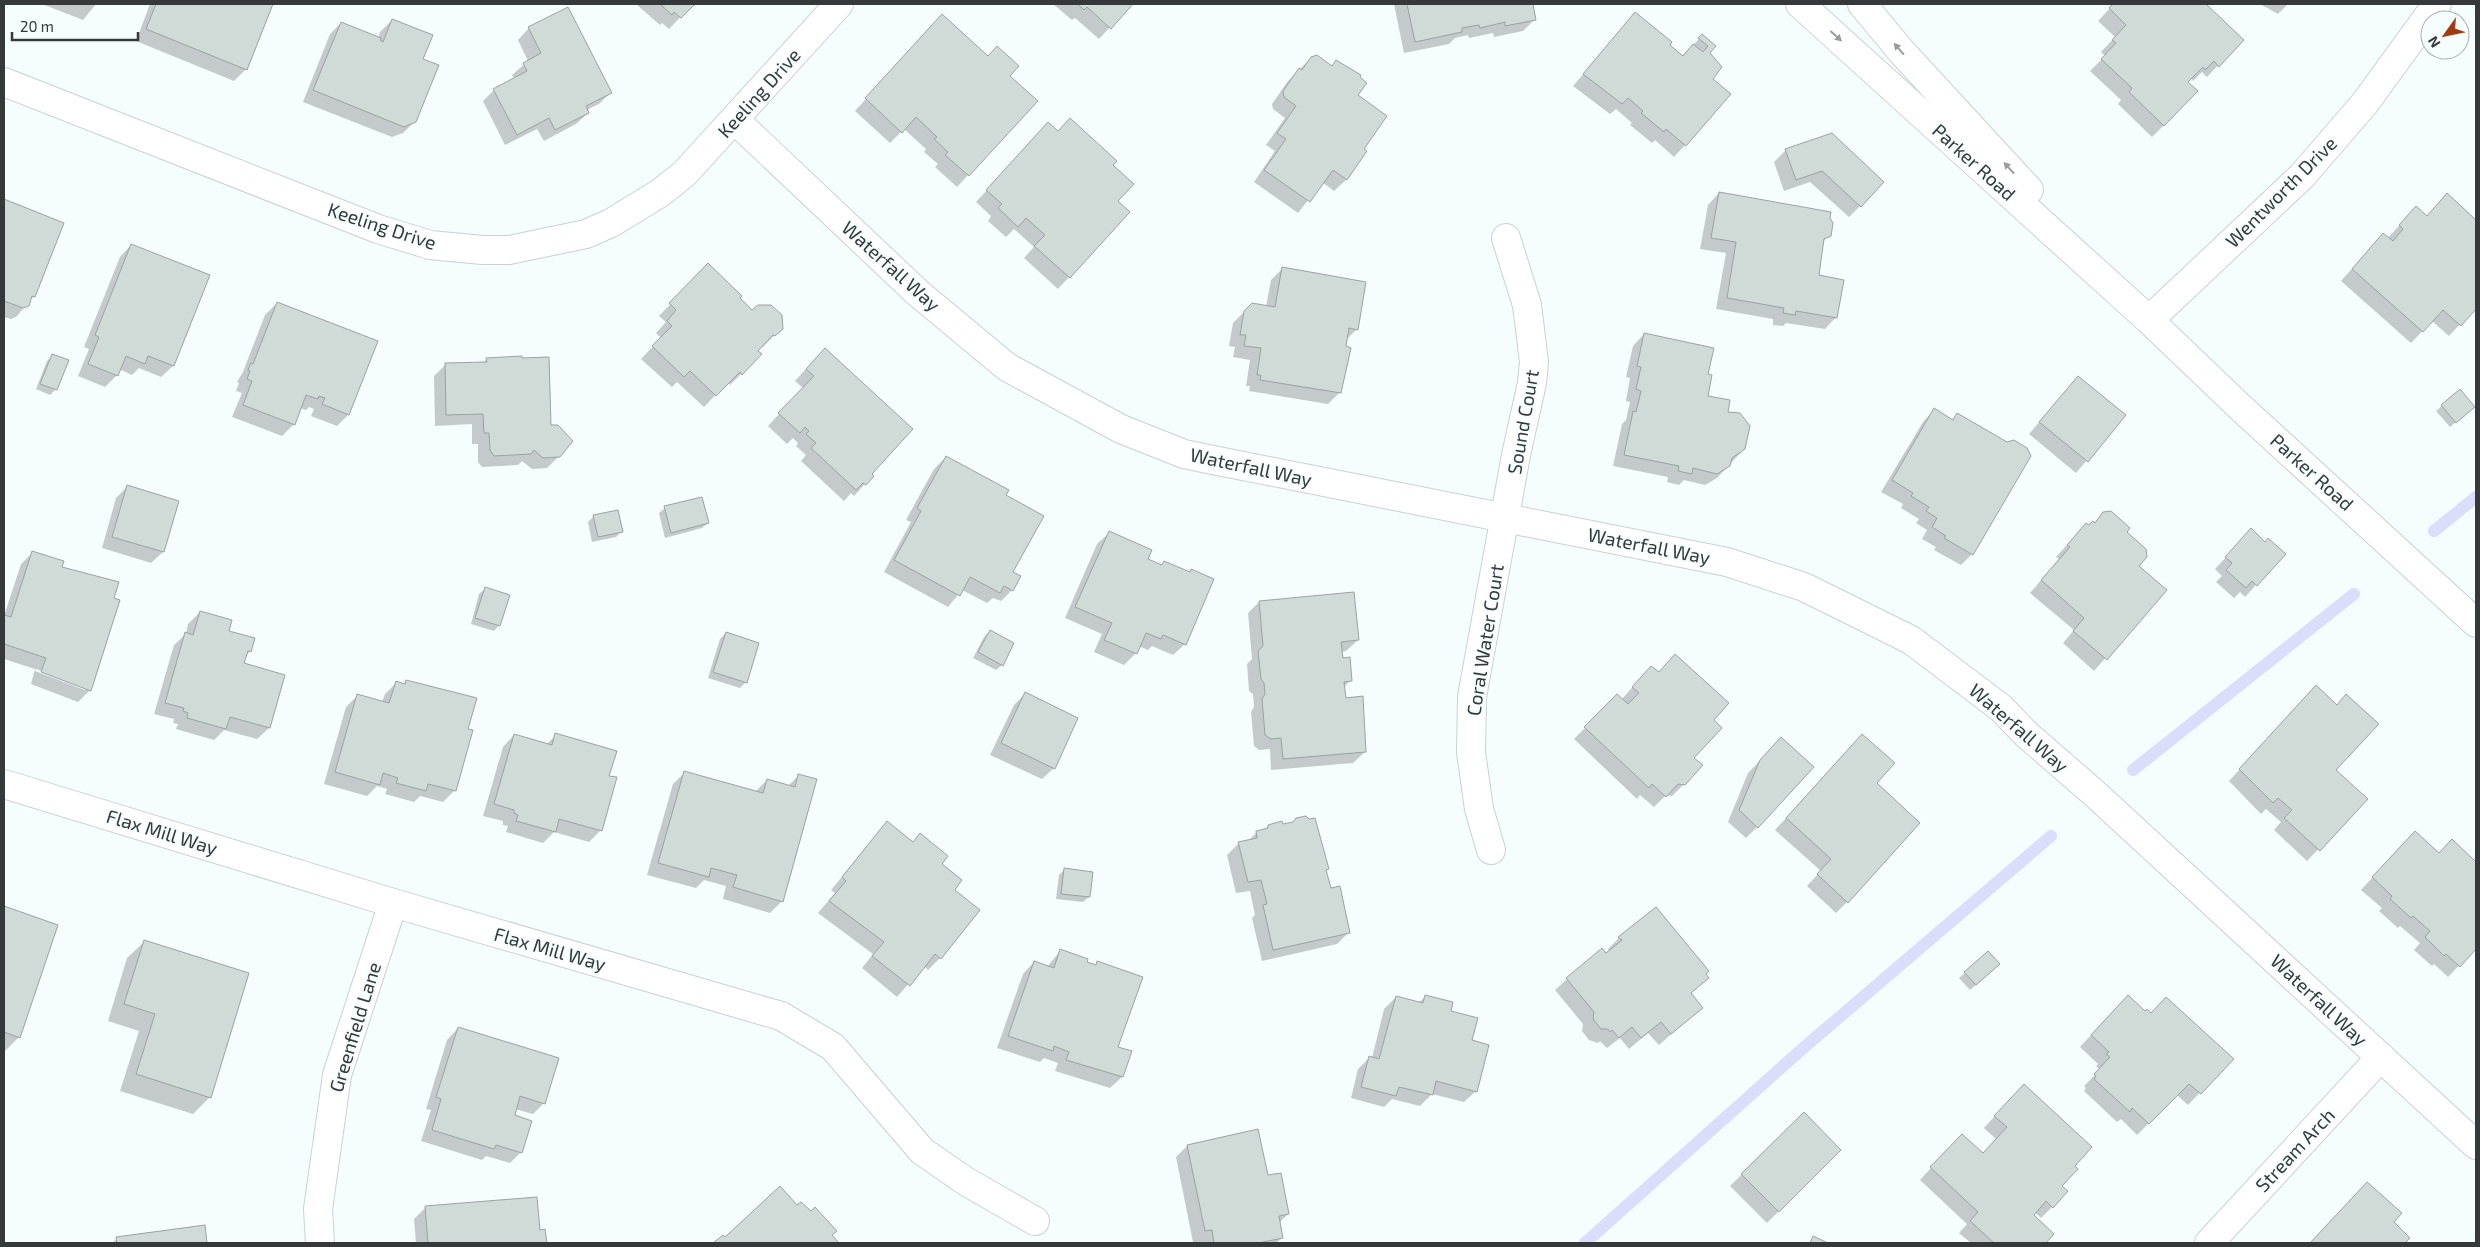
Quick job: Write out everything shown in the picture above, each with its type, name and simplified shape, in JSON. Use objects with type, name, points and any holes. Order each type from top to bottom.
[{"type":"street","name":"Keeling Drive","points":[[4,82],[378,229],[430,245],[483,250],[509,250],[576,236],[611,223],[660,193],[684,174],[839,4]]},
{"type":"street","name":"Parker Road","points":[[1800,4],[2149,320],[2240,407],[2476,623]]},
{"type":"street","name":"Parker Road","points":[[1862,4],[1901,51],[2149,320]]},
{"type":"street","name":"Wentworth Drive","points":[[2149,320],[2302,176],[2365,103],[2437,4]]},
{"type":"street","name":"Waterfall Way","points":[[734,120],[918,293],[1007,367],[1120,429],[1184,454],[1506,519],[1680,551],[1727,562],[1804,587],[1842,604],[1911,640],[2001,708],[2026,734],[2094,793],[2476,1145]]},
{"type":"street","name":"Sound Court","points":[[1506,238],[1527,305],[1534,362],[1532,383],[1506,519]]},
{"type":"street","name":"Coral Water Court","points":[[1491,850],[1479,809],[1471,752],[1472,697],[1506,519]]},
{"type":"street","name":"Flax Mill Way","points":[[4,784],[394,903],[781,1016],[833,1047],[922,1151],[968,1182],[1035,1221]]},
{"type":"street","name":"Greenfield Lane","points":[[320,1243],[318,1209],[337,1075],[394,903]]},
{"type":"street","name":"Stream Arch","points":[[2209,1243],[2380,1057]]},
{"type":"building","points":[[156,4],[273,4],[247,70],[146,29]]},
{"type":"building","points":[[660,4],[695,4],[681,18],[674,12],[672,15]]},
{"type":"building","points":[[1078,4],[1133,4],[1111,29],[1087,7],[1084,10]]},
{"type":"building","points":[[1407,4],[1533,4],[1536,20],[1505,26],[1505,22],[1480,28],[1479,25],[1462,28],[1462,32],[1415,42]]},
{"type":"building","points":[[2113,4],[2206,4],[2244,40],[2219,67],[2214,61],[2205,70],[2203,67],[2188,82],[2198,91],[2164,126],[2129,92],[2132,88],[2101,59],[2116,43],[2112,40],[2126,25],[2109,8]]},
{"type":"building","points":[[568,7],[612,93],[586,106],[589,113],[555,130],[549,118],[517,135],[493,89],[527,71],[523,63],[541,53],[528,27]]},
{"type":"building","points":[[1635,12],[1672,42],[1670,45],[1683,56],[1693,44],[1703,52],[1708,46],[1698,38],[1702,34],[1716,46],[1710,53],[1722,67],[1713,79],[1731,94],[1686,146],[1666,129],[1664,132],[1641,113],[1643,111],[1628,98],[1622,104],[1583,74]]},
{"type":"building","points":[[942,14],[988,56],[997,46],[1019,66],[1010,76],[1038,101],[969,176],[945,155],[948,152],[934,139],[937,137],[916,117],[902,133],[865,98]]},
{"type":"building","points":[[392,19],[433,35],[423,59],[439,65],[416,122],[404,127],[313,90],[341,22],[381,38],[380,40],[383,42]]},
{"type":"building","points":[[1317,55],[1332,66],[1336,60],[1361,75],[1360,77],[1367,83],[1358,95],[1387,116],[1364,149],[1367,151],[1347,180],[1333,170],[1310,202],[1264,170],[1286,139],[1277,133],[1296,106],[1284,97],[1283,91],[1299,68],[1302,70],[1311,57]]},
{"type":"building","points":[[1070,118],[1117,161],[1113,165],[1134,184],[1118,201],[1130,212],[1070,278],[1034,246],[1045,235],[1026,218],[1018,227],[998,208],[1002,204],[986,190],[1048,122],[1058,131]]},
{"type":"building","points":[[1832,133],[1884,182],[1861,207],[1822,171],[1796,180],[1785,149]]},
{"type":"building","points":[[1719,192],[1831,212],[1830,218],[1833,223],[1831,236],[1824,239],[1819,275],[1844,280],[1837,318],[1796,311],[1795,315],[1783,313],[1784,308],[1727,298],[1736,242],[1711,238]]},
{"type":"building","points":[[2447,193],[2476,220],[2476,309],[2461,326],[2443,310],[2423,332],[2352,269],[2383,233],[2393,241],[2403,229],[2399,225],[2416,206],[2427,216]]},
{"type":"building","points":[[4,199],[64,223],[35,297],[32,296],[29,306],[23,308],[4,301]]},
{"type":"building","points":[[131,244],[210,275],[174,366],[148,356],[145,364],[126,356],[118,376],[88,364],[99,337],[95,335]]},
{"type":"building","points":[[708,263],[742,296],[740,298],[752,310],[758,305],[771,305],[782,315],[783,329],[775,336],[773,335],[758,351],[762,354],[742,375],[740,372],[716,396],[690,371],[684,377],[652,346],[672,326],[667,321],[676,310],[669,303]]},
{"type":"building","points":[[1282,267],[1366,282],[1358,330],[1349,328],[1346,346],[1351,348],[1341,393],[1260,380],[1261,375],[1257,375],[1261,348],[1244,346],[1246,335],[1240,335],[1244,311],[1252,303],[1275,307]]},
{"type":"building","points":[[277,302],[378,341],[349,415],[322,404],[325,398],[319,396],[318,399],[306,395],[295,425],[243,405],[252,381],[247,379],[250,371],[248,370],[251,363],[253,364]]},
{"type":"building","points":[[1644,333],[1714,348],[1708,374],[1712,375],[1708,396],[1730,400],[1728,412],[1740,413],[1750,426],[1745,449],[1732,458],[1730,466],[1717,474],[1693,468],[1692,474],[1678,471],[1679,466],[1624,455],[1633,411],[1636,412],[1641,391],[1636,389],[1641,367],[1637,366]]},
{"type":"building","points":[[825,348],[913,429],[872,474],[874,476],[866,485],[863,483],[856,490],[811,448],[816,443],[806,434],[809,431],[805,427],[800,433],[778,413],[814,376],[806,369]]},
{"type":"building","points":[[52,354],[69,360],[57,390],[40,384]]},
{"type":"building","points":[[522,356],[522,358],[549,357],[551,425],[558,425],[573,441],[560,457],[543,458],[534,450],[531,454],[494,456],[490,450],[489,433],[484,433],[483,414],[446,415],[445,363],[487,362],[486,358]]},
{"type":"building","points":[[2078,376],[2126,415],[2088,462],[2039,422]]},
{"type":"building","points":[[2460,389],[2475,407],[2456,423],[2441,405]]},
{"type":"building","points":[[1934,408],[1953,420],[1957,413],[2007,442],[2014,440],[2027,448],[2031,456],[1973,555],[1944,538],[1946,536],[1932,527],[1937,518],[1926,511],[1929,507],[1911,496],[1913,493],[1892,480]]},
{"type":"building","points":[[946,456],[1009,490],[1006,495],[1044,516],[1013,572],[1021,576],[1013,591],[1004,586],[1000,593],[970,577],[960,596],[894,560],[921,511],[917,508]]},
{"type":"building","points":[[127,485],[179,501],[164,552],[112,537]]},
{"type":"building","points":[[702,497],[709,523],[671,533],[664,506]]},
{"type":"building","points":[[618,510],[623,532],[598,537],[593,515]]},
{"type":"building","points":[[2111,511],[2130,528],[2127,532],[2146,549],[2147,557],[2139,566],[2167,590],[2107,660],[2073,631],[2084,618],[2041,580],[2070,547],[2067,545],[2086,523],[2089,525],[2093,521],[2095,523],[2103,512]]},
{"type":"building","points":[[2251,528],[2265,542],[2268,538],[2286,554],[2257,586],[2252,581],[2246,588],[2226,570],[2232,563],[2225,557]]},
{"type":"building","points":[[1109,531],[1152,550],[1148,559],[1162,565],[1164,561],[1190,572],[1191,569],[1214,579],[1186,645],[1163,635],[1161,639],[1146,633],[1137,654],[1104,640],[1112,623],[1075,607]]},
{"type":"building","points":[[32,551],[64,561],[62,567],[119,582],[114,598],[120,600],[91,691],[41,672],[46,658],[4,644],[4,615],[11,617]]},
{"type":"building","points":[[485,587],[510,595],[500,626],[475,618]]},
{"type":"building","points":[[1354,592],[1359,640],[1341,642],[1343,658],[1350,657],[1352,681],[1344,682],[1346,698],[1363,696],[1366,752],[1283,759],[1281,738],[1271,739],[1265,735],[1262,699],[1265,694],[1264,683],[1261,679],[1258,651],[1263,646],[1259,601]]},
{"type":"building","points":[[200,611],[232,620],[229,631],[255,638],[251,652],[248,651],[244,663],[285,675],[270,728],[230,717],[226,729],[187,718],[188,713],[183,711],[184,708],[165,703],[185,632],[193,635]]},
{"type":"building","points":[[990,630],[1014,643],[1003,666],[978,652]]},
{"type":"building","points":[[726,632],[759,643],[747,683],[713,672]]},
{"type":"building","points":[[1675,654],[1729,703],[1714,720],[1722,728],[1694,758],[1703,765],[1685,785],[1678,784],[1666,797],[1652,784],[1649,788],[1584,727],[1617,694],[1628,704],[1639,693],[1632,687],[1651,666],[1659,672]]},
{"type":"building","points":[[406,680],[477,698],[468,729],[473,730],[456,791],[428,784],[426,791],[396,783],[398,778],[383,773],[380,785],[335,772],[357,694],[389,703],[396,681],[405,684]]},
{"type":"building","points":[[2316,685],[2337,705],[2346,694],[2379,724],[2336,770],[2368,799],[2320,851],[2284,818],[2292,810],[2278,798],[2273,803],[2239,769]]},
{"type":"building","points":[[1025,692],[1078,718],[1055,769],[1001,743]]},
{"type":"building","points":[[555,733],[617,751],[609,776],[617,777],[602,831],[559,819],[556,832],[516,821],[518,815],[514,813],[514,810],[494,804],[514,734],[552,745]]},
{"type":"building","points":[[1862,734],[1895,763],[1877,783],[1920,823],[1848,903],[1817,874],[1831,859],[1786,818]]},
{"type":"building","points":[[1781,737],[1814,767],[1758,828],[1739,810],[1760,760]]},
{"type":"building","points":[[684,771],[763,793],[767,779],[795,787],[798,774],[817,779],[783,902],[733,887],[737,875],[711,868],[709,877],[658,863]]},
{"type":"building","points":[[1306,816],[1309,819],[1315,818],[1329,869],[1326,870],[1331,888],[1340,886],[1350,933],[1273,950],[1263,905],[1267,904],[1261,880],[1248,882],[1238,842],[1257,838],[1256,831],[1268,828],[1268,825],[1282,821],[1283,824],[1293,822],[1296,818]]},
{"type":"building","points":[[887,821],[913,842],[920,833],[948,856],[942,864],[962,880],[955,890],[980,910],[941,959],[935,954],[910,986],[872,956],[884,942],[829,901],[846,881],[842,877]]},
{"type":"building","points":[[2415,831],[2439,853],[2452,839],[2476,862],[2476,949],[2460,967],[2446,954],[2444,956],[2425,937],[2430,931],[2413,916],[2411,918],[2390,899],[2392,896],[2372,877]]},
{"type":"building","points":[[1064,868],[1093,872],[1090,897],[1061,894]]},
{"type":"building","points":[[4,906],[58,925],[20,1038],[4,1032]]},
{"type":"building","points":[[1656,907],[1709,971],[1706,974],[1709,978],[1691,993],[1703,1008],[1671,1034],[1661,1022],[1641,1038],[1632,1027],[1619,1038],[1612,1030],[1610,1032],[1608,1029],[1601,1029],[1593,1019],[1594,1012],[1566,978],[1602,948],[1606,953],[1622,940],[1618,937]]},
{"type":"building","points":[[144,940],[249,973],[211,1098],[136,1074],[155,1014],[124,1004]]},
{"type":"building","points":[[1060,949],[1088,959],[1087,962],[1096,965],[1097,961],[1143,977],[1118,1047],[1132,1051],[1123,1077],[1066,1060],[1069,1052],[1054,1046],[1053,1051],[1008,1036],[1034,961],[1054,968]]},
{"type":"building","points":[[1988,951],[2000,964],[1976,985],[1964,972]]},
{"type":"building","points":[[1425,995],[1453,1002],[1451,1011],[1478,1018],[1472,1040],[1489,1045],[1477,1092],[1436,1081],[1433,1095],[1399,1087],[1396,1096],[1361,1087],[1369,1056],[1379,1059],[1396,996],[1423,1003]]},
{"type":"building","points":[[2128,995],[2145,1011],[2147,1009],[2151,1013],[2166,997],[2234,1059],[2201,1094],[2189,1084],[2149,1124],[2132,1108],[2130,1112],[2094,1079],[2096,1076],[2094,1074],[2110,1057],[2106,1054],[2109,1052],[2091,1035]]},
{"type":"building","points":[[458,1027],[559,1058],[545,1104],[520,1096],[515,1115],[532,1121],[522,1153],[496,1145],[494,1149],[432,1130],[441,1099],[436,1097]]},
{"type":"building","points":[[2024,1084],[2092,1147],[2075,1166],[2078,1169],[2062,1186],[2068,1191],[2053,1208],[2046,1201],[2034,1215],[2054,1234],[2046,1243],[1994,1243],[1970,1221],[1978,1212],[1930,1167],[1962,1134],[1983,1153],[2007,1127],[1994,1116]]},
{"type":"building","points":[[1804,1112],[1841,1150],[1779,1212],[1741,1174]]},
{"type":"building","points":[[1258,1129],[1268,1175],[1281,1173],[1289,1214],[1279,1216],[1283,1238],[1258,1243],[1214,1243],[1212,1230],[1205,1231],[1187,1145]]},
{"type":"building","points":[[2367,1182],[2402,1213],[2394,1222],[2410,1238],[2406,1242],[2408,1243],[2310,1243]]},
{"type":"building","points":[[780,1186],[797,1205],[801,1202],[811,1211],[815,1207],[837,1231],[832,1235],[839,1243],[713,1243],[723,1235],[725,1237]]},
{"type":"building","points":[[537,1197],[540,1230],[545,1229],[547,1243],[428,1243],[425,1206]]},
{"type":"building","points":[[205,1225],[207,1243],[117,1243],[116,1237]]},
{"type":"building","points":[[1813,1236],[1828,1243],[1810,1243]]},
{"type":"waterway","points":[[2434,531],[2476,497]]},
{"type":"waterway","points":[[2133,770],[2354,594]]},
{"type":"waterway","points":[[1585,1243],[1801,1050],[2051,836]]}]
